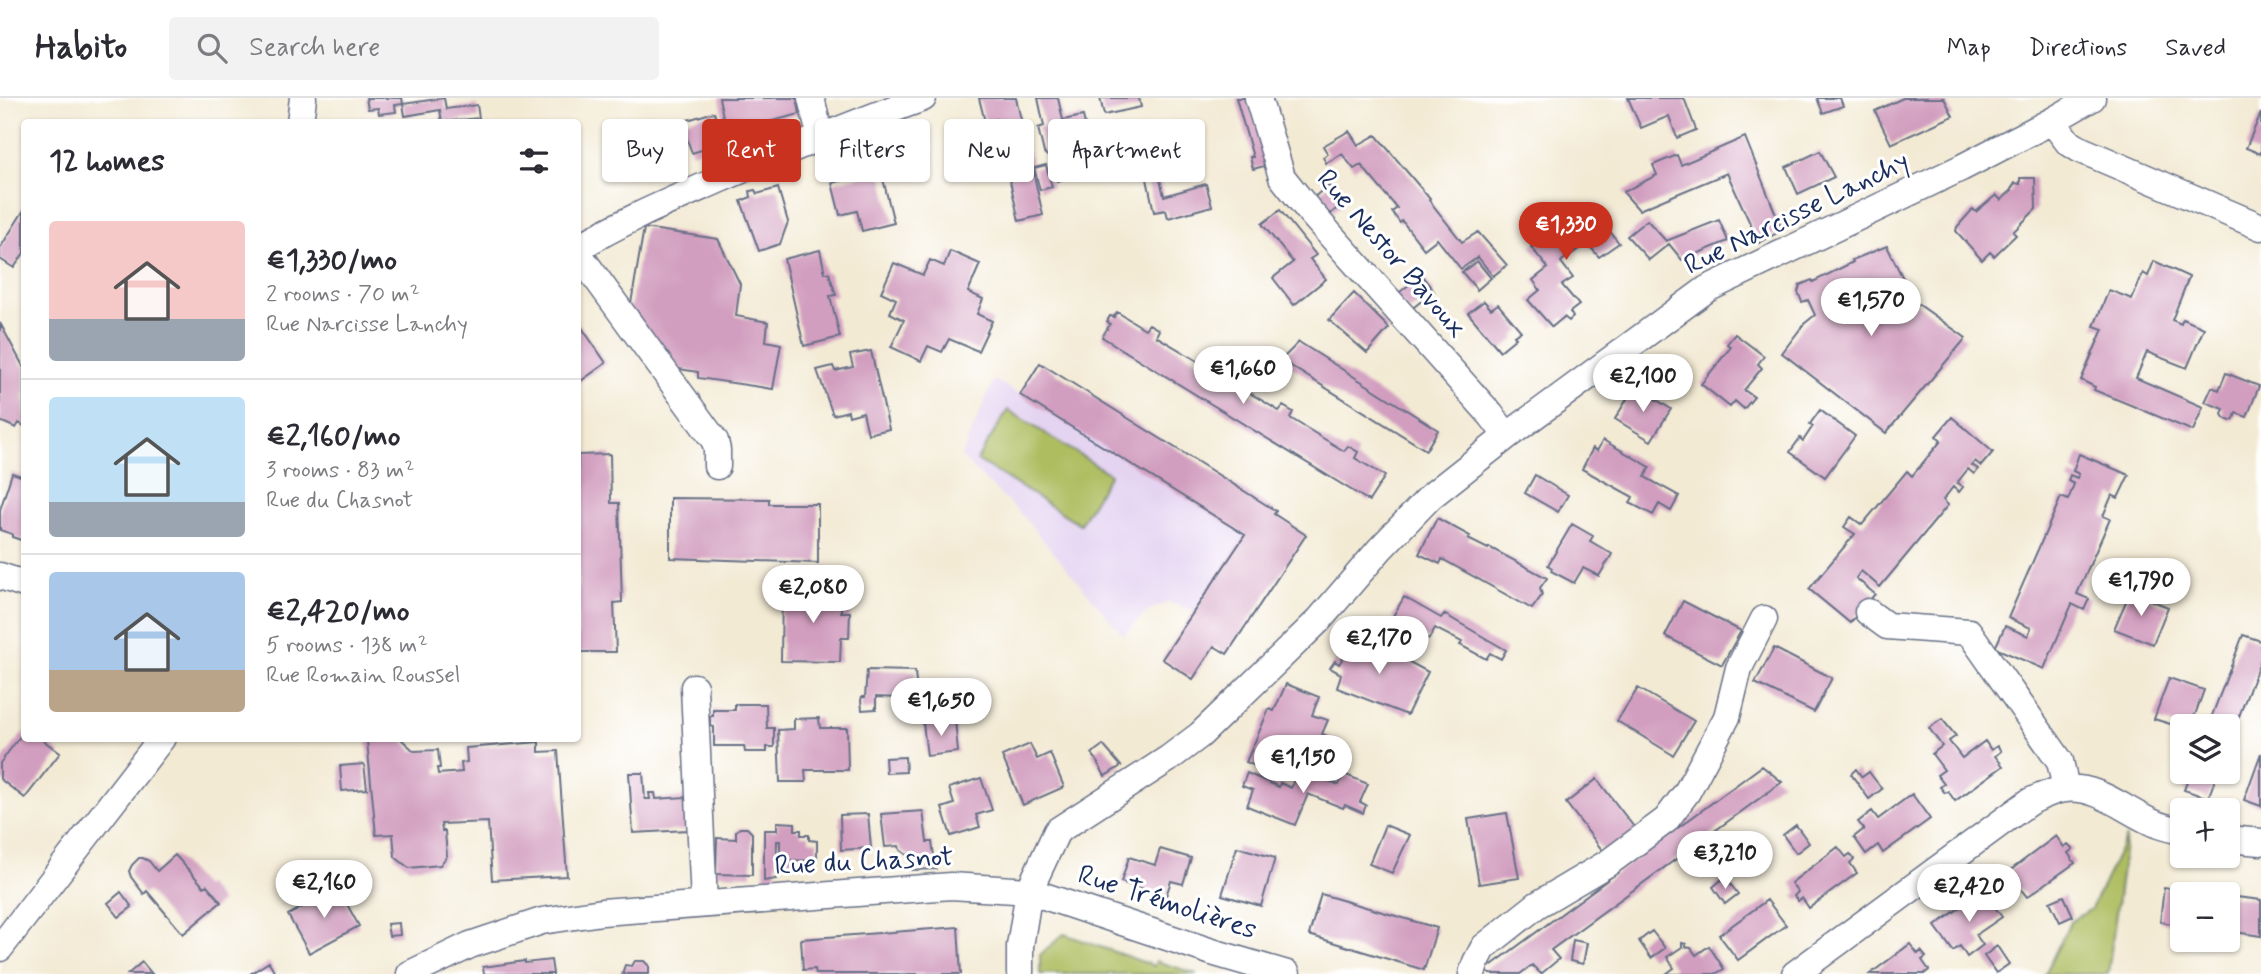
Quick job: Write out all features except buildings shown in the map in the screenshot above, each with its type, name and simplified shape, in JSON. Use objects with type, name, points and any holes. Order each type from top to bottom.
[{"type":"street","points":[[300,119],[303,98]]},
{"type":"street","points":[[811,98],[816,119]]},
{"type":"street","points":[[866,119],[923,98]]},
{"type":"street","name":"Rue Nestor Bavoux","points":[[1258,98],[1282,177],[1507,436]]},
{"type":"street","name":"Rue Narcisse Lanchy","points":[[1020,974],[1020,946],[1028,891],[1057,831],[1200,735],[1319,620],[1431,496],[1507,436],[1707,289],[1961,168],[2092,98]]},
{"type":"street","points":[[2052,121],[2068,142],[2078,149],[2261,227]]},
{"type":"street","points":[[581,248],[611,228],[815,139]]},
{"type":"street","points":[[581,254],[715,441],[717,466]]},
{"type":"street","points":[[0,576],[21,583]]},
{"type":"street","points":[[1868,612],[1887,626],[1969,632],[2060,761],[2066,789]]},
{"type":"street","points":[[1472,974],[1484,947],[1537,905],[1608,863],[1666,820],[1687,792],[1727,717],[1739,668],[1763,619]]},
{"type":"street","points":[[694,687],[704,903]]},
{"type":"street","points":[[0,948],[159,742]]},
{"type":"street","points":[[1795,974],[2029,802],[2049,792],[2085,790],[2170,828]]},
{"type":"street","points":[[2240,840],[2261,842]]},
{"type":"street","name":"Rue du Chasnot","points":[[410,974],[470,945],[542,920],[704,903],[951,887],[1028,891]]},
{"type":"street","name":"Rue Trémolières","points":[[1028,891],[1287,974]]},
{"type":"shaded area","points":[[1040,363],[1276,511],[1274,514],[1306,535],[1237,639],[1194,611],[1169,602],[1148,611],[1123,635],[1022,515],[961,457],[994,380],[1020,394]]},
{"type":"green space","points":[[1008,410],[1110,474],[1080,524],[977,460]]},
{"type":"green space","points":[[2126,837],[2108,974],[2045,974],[2070,922],[2091,909]]},
{"type":"green space","points":[[1064,934],[1154,966],[1156,961],[1197,974],[1040,974],[1040,955]]}]
